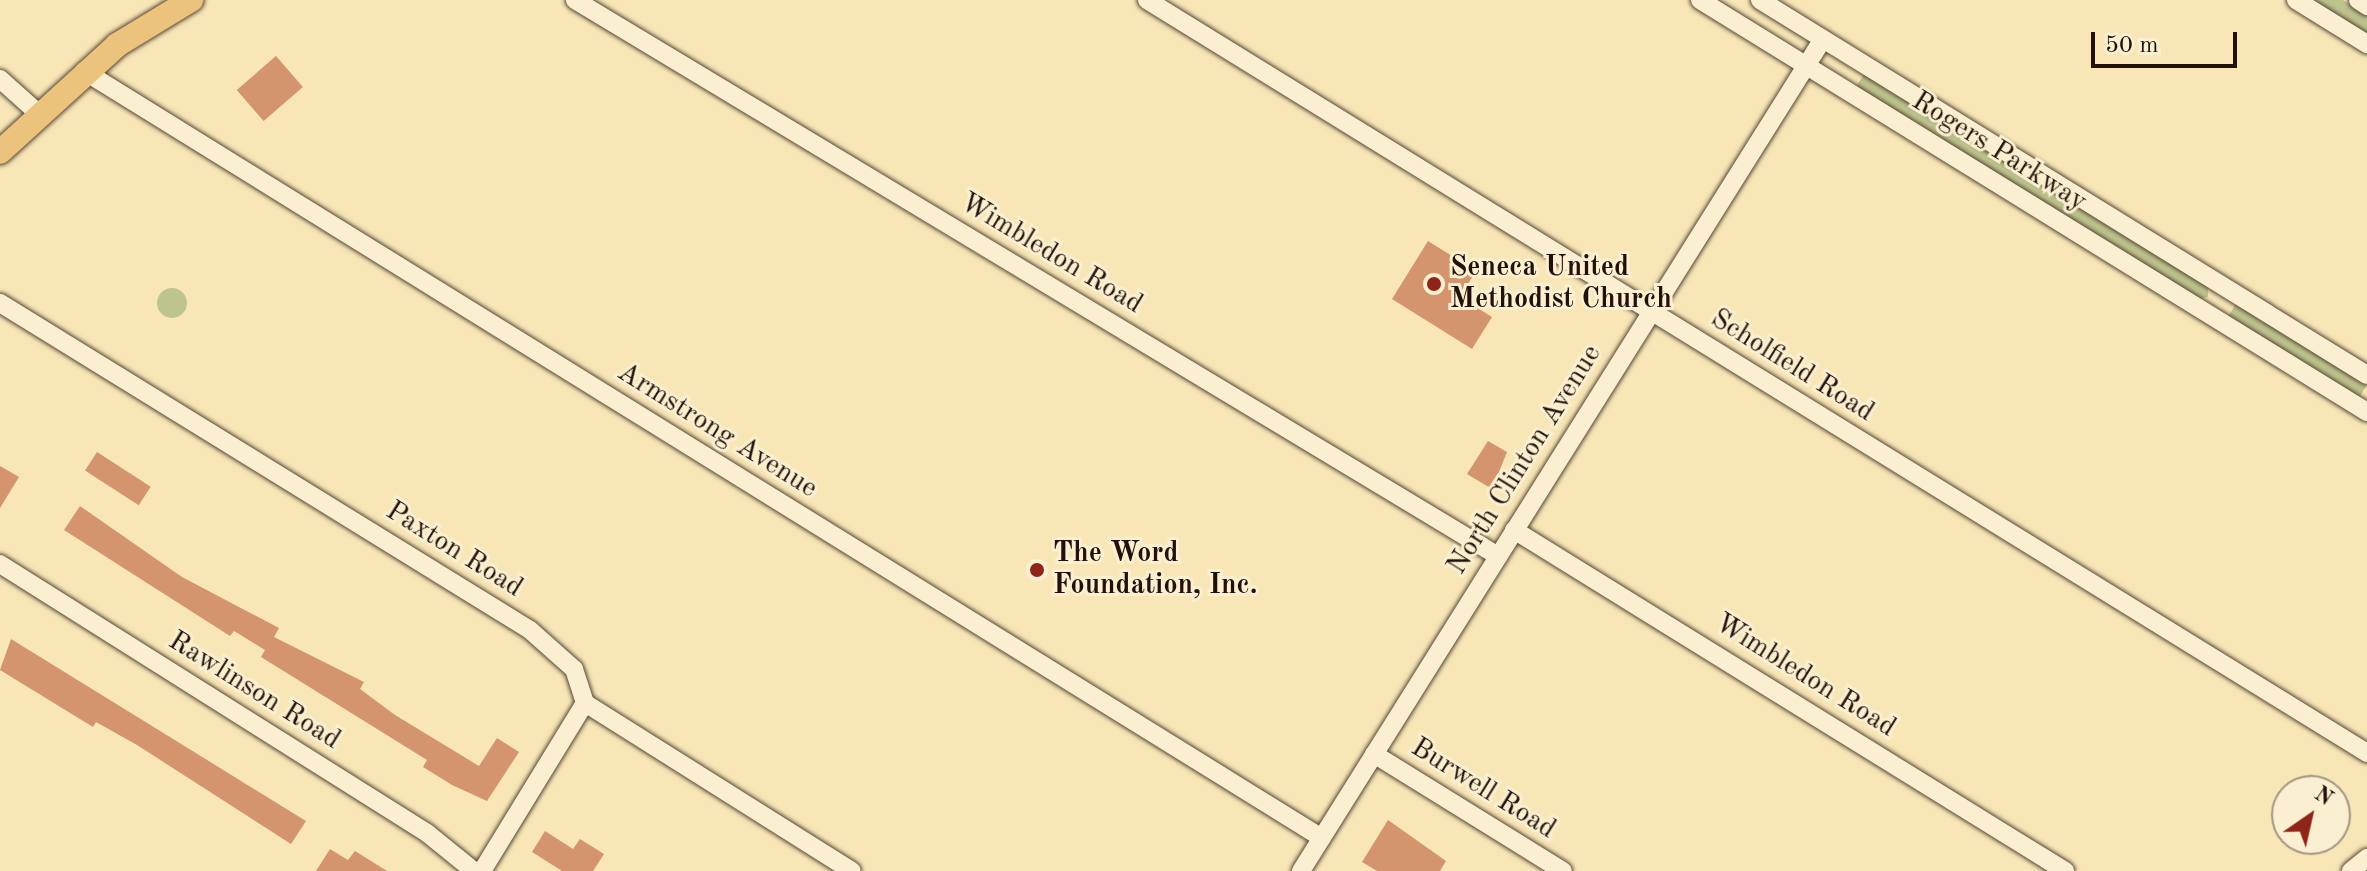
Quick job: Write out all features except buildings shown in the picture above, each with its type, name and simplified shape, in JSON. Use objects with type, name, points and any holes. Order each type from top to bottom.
[{"type":"main road","points":[[0,152],[84,71],[191,0]]},
{"type":"street","name":"Wimbledon Road","points":[[575,0],[1498,556]]},
{"type":"street","name":"Scholfield Road","points":[[1147,0],[2367,753]]},
{"type":"street","name":"Rogers Parkway","points":[[1700,0],[2367,412]]},
{"type":"street","points":[[2296,0],[2367,44]]},
{"type":"street","points":[[2358,0],[2367,6]]},
{"type":"street","name":"Rogers Parkway","points":[[1758,36],[1767,4],[2367,375]]},
{"type":"street","name":"North Clinton Avenue","points":[[1301,871],[1823,39]]},
{"type":"street","name":"Armstrong Avenue","points":[[84,71],[1322,838]]},
{"type":"street","points":[[0,79],[38,113]]},
{"type":"street","points":[[2210,315],[2227,288]]},
{"type":"street","name":"Paxton Road","points":[[0,303],[550,644],[574,669],[585,703]]},
{"type":"street","name":"Wimbledon Road","points":[[1514,530],[2065,871]]},
{"type":"street","name":"Rawlinson Road","points":[[0,564],[427,833],[474,871]]},
{"type":"street","points":[[482,871],[585,703],[852,871]]},
{"type":"street","name":"Burwell Road","points":[[1374,754],[1563,871]]},
{"type":"street","points":[[2351,871],[2367,858]]},
{"type":"green space","points":[[2312,0],[2343,0],[2367,15],[2367,34]]},
{"type":"green space","points":[[1864,74],[2208,286],[2208,297],[2200,299],[1856,87]]},
{"type":"green space","points":[[172,288],[178,289],[186,297],[186,309],[178,317],[172,318],[166,317],[158,309],[157,303],[158,297],[166,289]]},
{"type":"green space","points":[[2236,304],[2367,386],[2358,399],[2228,318]]},
{"type":"place","name":"Seneca United Methodist Church","points":[[1434,284]]},
{"type":"place","name":"The Word Foundation, Inc.","points":[[1037,570]]}]
